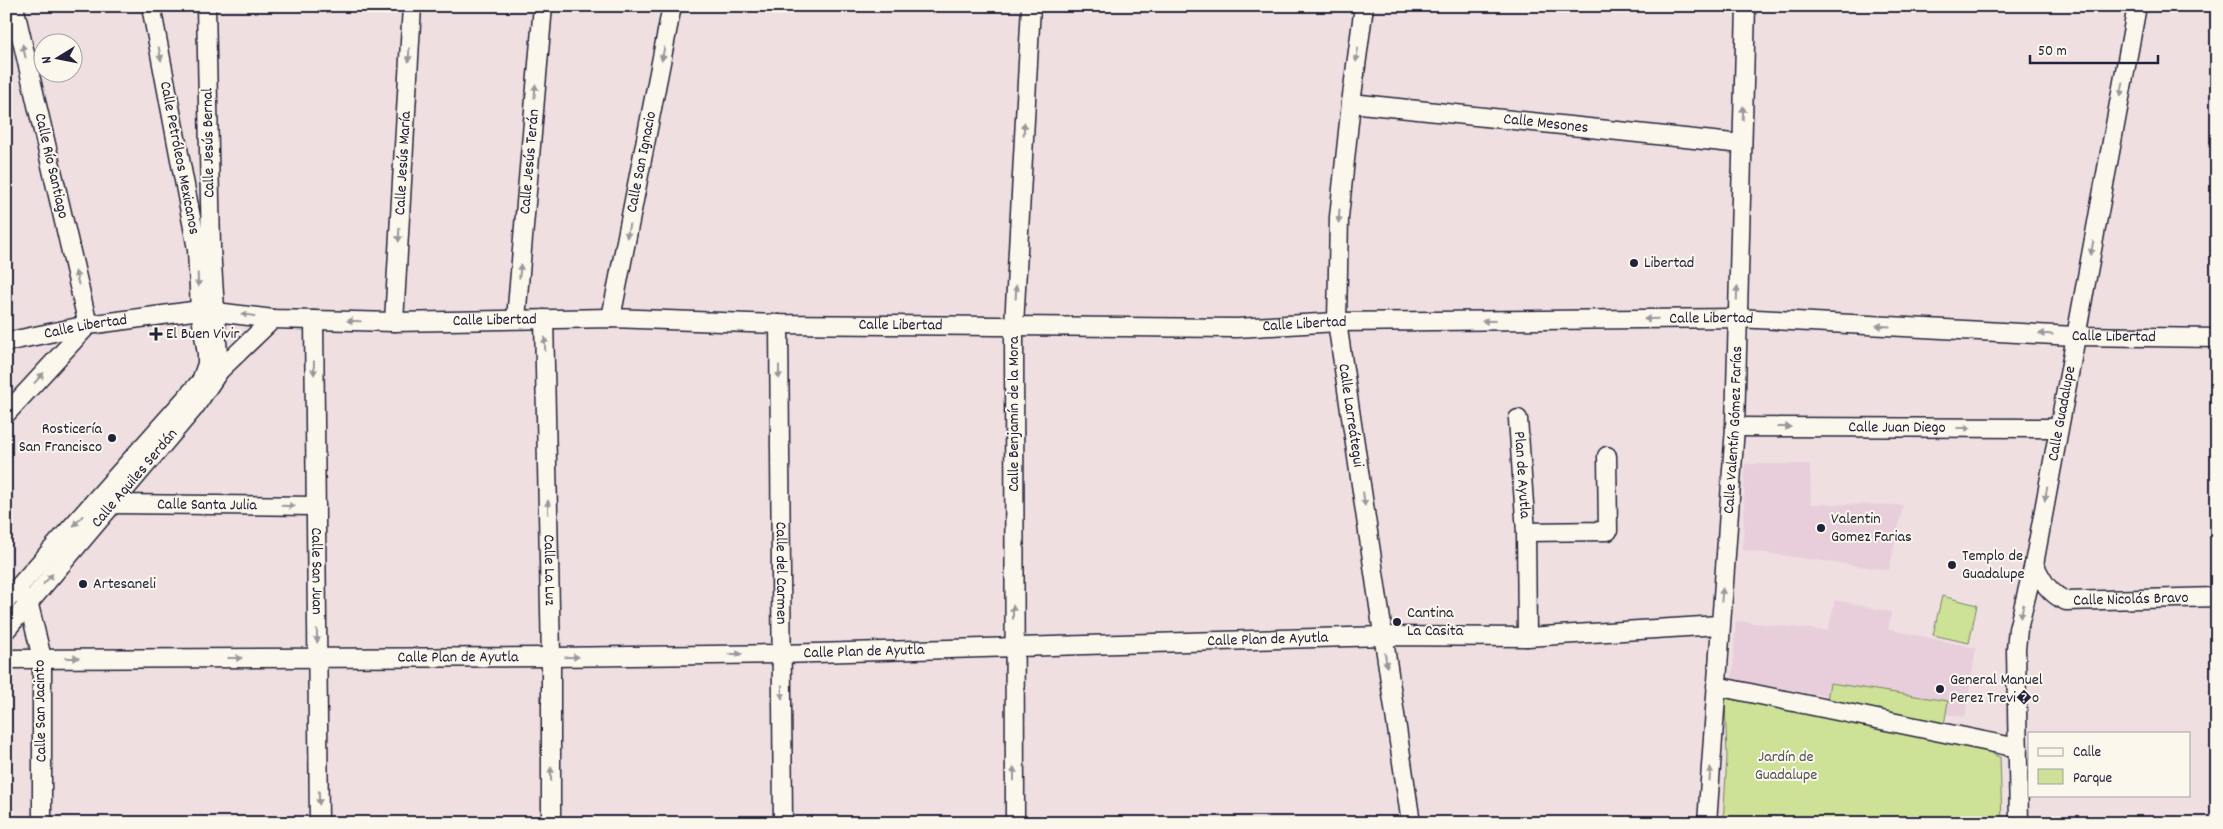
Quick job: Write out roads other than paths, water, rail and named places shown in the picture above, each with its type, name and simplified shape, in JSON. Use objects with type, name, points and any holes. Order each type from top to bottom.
[{"type":"street","name":"Calle Río Santiago","points":[[14,6],[88,325]]},
{"type":"street","name":"Calle Petróleos Mexicanos","points":[[151,6],[208,310]]},
{"type":"street","name":"Calle Jesús Bernal","points":[[206,6],[211,248],[208,310]]},
{"type":"street","name":"Calle Jesús María","points":[[394,322],[412,6]]},
{"type":"street","name":"Calle Jesús Terán","points":[[516,319],[543,6]]},
{"type":"street","name":"Calle San Ignacio","points":[[610,318],[672,6]]},
{"type":"street","name":"Calle Benjamín de la Mora","points":[[1014,823],[1014,326],[1031,6]]},
{"type":"street","name":"Calle Larreátegui","points":[[1364,6],[1350,103],[1339,217],[1338,322],[1382,636],[1411,823]]},
{"type":"street","name":"Calle Valentín Gómez Farías","points":[[1707,823],[1736,427],[1737,318],[1746,6]]},
{"type":"street","name":"Calle Guadalupe","points":[[2019,823],[2016,649],[2018,629],[2034,564],[2137,6]]},
{"type":"street","name":"Calle Mesones","points":[[1350,103],[1742,144]]},
{"type":"street","name":"Calle Libertad","points":[[6,342],[88,325],[208,310],[272,319],[314,320]]},
{"type":"street","points":[[208,310],[219,371]]},
{"type":"street","name":"Calle Aquiles Serdán","points":[[109,499],[201,381],[207,354],[208,310]]},
{"type":"street","name":"Calle Libertad","points":[[394,322],[610,318],[779,324],[1237,328],[1338,322],[1737,318],[2075,336],[2217,338]]},
{"type":"street","points":[[201,381],[219,371],[272,319]]},
{"type":"street","name":"Calle La Luz","points":[[544,319],[551,658],[551,823]]},
{"type":"street","points":[[314,320],[394,322]]},
{"type":"street","name":"Calle San Juan","points":[[314,320],[319,823]]},
{"type":"street","name":"Calle del Carmen","points":[[779,324],[783,823]]},
{"type":"street","points":[[6,414],[88,325]]},
{"type":"street","name":"Calle Aquiles Serdán","points":[[6,630],[14,594],[109,499],[206,394],[219,371]]},
{"type":"street","name":"Plan de Ayutla","points":[[1518,419],[1526,532],[1527,637]]},
{"type":"street","name":"Calle Juan Diego","points":[[1736,427],[2058,428]]},
{"type":"street","name":"Plan de Ayutla","points":[[1526,532],[1608,531],[1607,456]]},
{"type":"street","name":"Calle Santa Julia","points":[[109,499],[316,506]]},
{"type":"street","name":"Calle Nicolás Bravo","points":[[2034,564],[2046,587],[2055,596],[2066,600],[2217,597]]},
{"type":"street","name":"Calle San Jacinto","points":[[14,594],[42,658],[42,823]]},
{"type":"street","name":"Calle Plan de Ayutla","points":[[6,659],[551,658],[782,654],[1382,636],[1527,637],[1720,625]]},
{"type":"street","points":[[1716,686],[2018,748]]},
{"type":"place","name":"Libertad","points":[[1634,263]]},
{"type":"place","name":"El Buen Vivir","points":[[156,334]]},
{"type":"place","name":"Rosticería San Francisco","points":[[112,438]]},
{"type":"place","name":"Valentin Gomez Farias","points":[[1821,528]]},
{"type":"place","name":"Templo de Guadalupe","points":[[1952,565]]},
{"type":"place","name":"Artesaneli","points":[[83,584]]},
{"type":"place","name":"Cantina La Casita","points":[[1397,622]]},
{"type":"place","name":"General Manuel Perez Trevi�o","points":[[1940,689]]},
{"type":"park label","name":"Jardín de Guadalupe","points":[[1786,766]]}]
